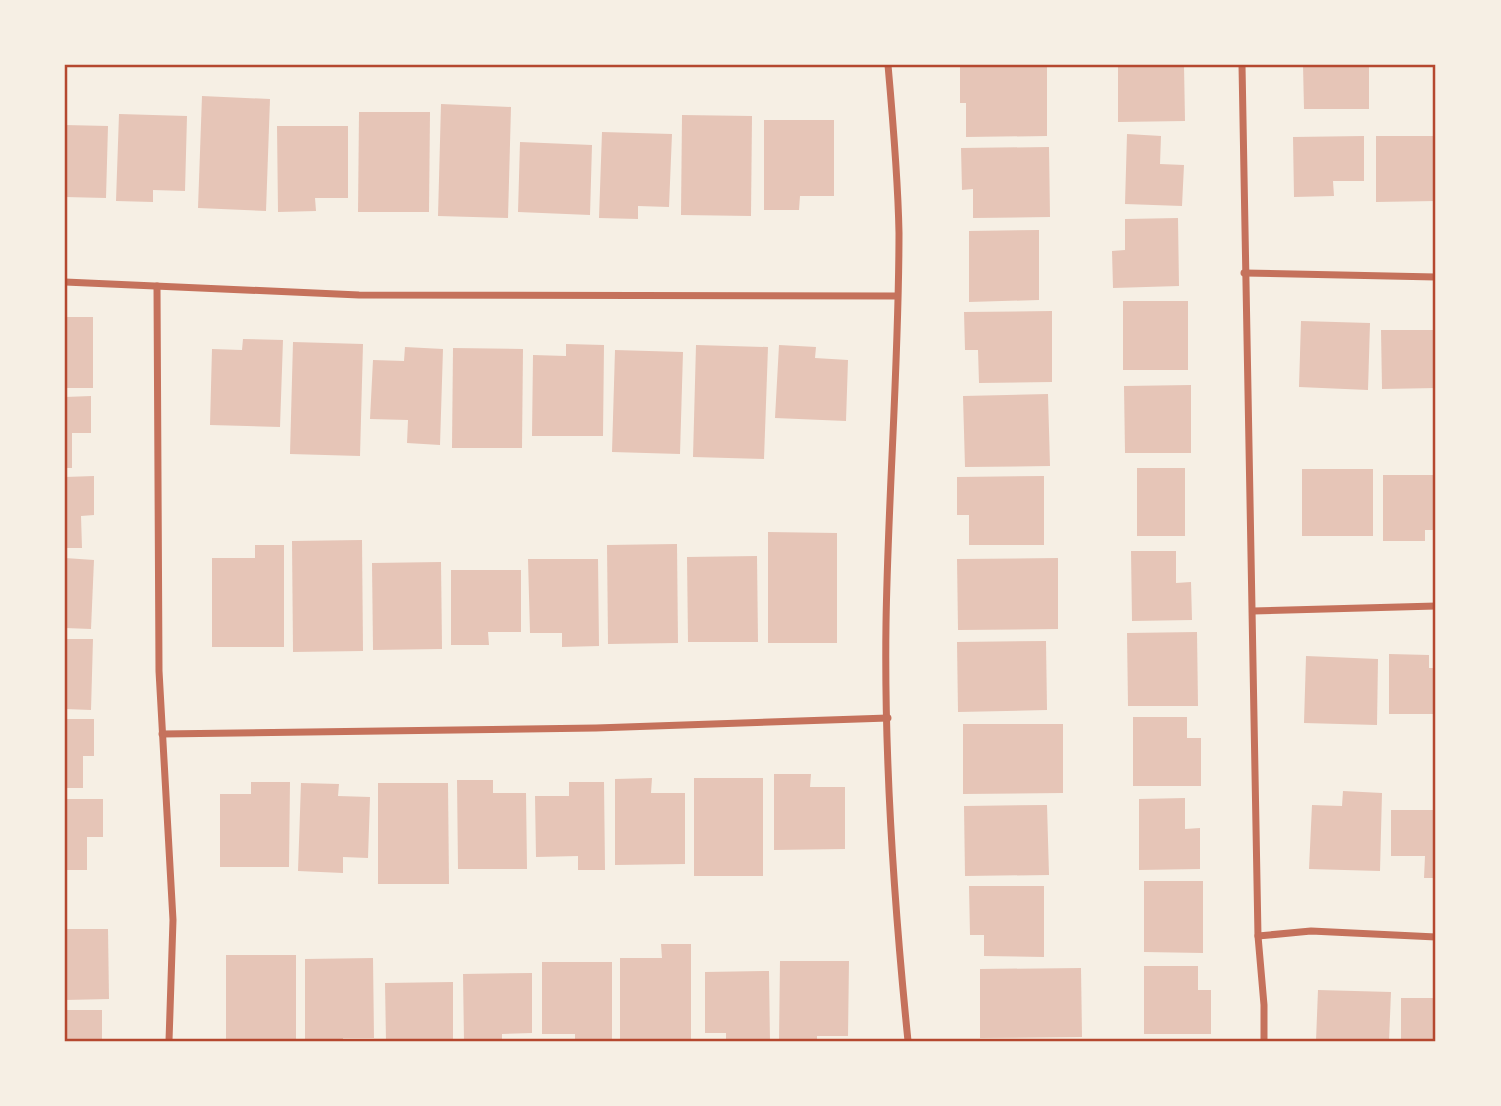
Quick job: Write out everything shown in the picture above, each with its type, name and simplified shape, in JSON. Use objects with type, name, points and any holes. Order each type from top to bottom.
[{"type":"street","points":[[888,65],[896,150],[898,296],[886,627],[891,843],[908,1041]]},
{"type":"street","points":[[1242,65],[1258,936],[1264,1041]]},
{"type":"street","points":[[1244,273],[1436,276]]},
{"type":"street","points":[[65,282],[359,295],[898,296]]},
{"type":"street","points":[[158,286],[159,671],[173,920],[169,1041]]},
{"type":"street","points":[[1253,611],[1436,606]]},
{"type":"street","points":[[162,734],[596,728],[888,718]]},
{"type":"street","points":[[1258,936],[1311,931],[1436,937]]},
{"type":"building","points":[[1118,65],[1184,65],[1185,121],[1118,122]]},
{"type":"building","points":[[1303,65],[1369,65],[1369,109],[1304,109]]},
{"type":"building","points":[[1047,66],[1047,136],[966,137],[966,103],[960,103],[960,67]]},
{"type":"building","points":[[202,96],[270,99],[266,211],[198,208]]},
{"type":"building","points":[[441,104],[511,107],[508,218],[438,216]]},
{"type":"building","points":[[359,112],[430,112],[429,212],[358,212]]},
{"type":"building","points":[[119,114],[187,116],[185,191],[153,190],[153,202],[116,201]]},
{"type":"building","points":[[682,115],[752,116],[751,216],[681,215]]},
{"type":"building","points":[[764,120],[834,120],[834,196],[800,196],[799,210],[764,210]]},
{"type":"building","points":[[65,125],[108,126],[106,198],[65,197]]},
{"type":"building","points":[[277,126],[348,126],[348,198],[315,198],[316,211],[278,212]]},
{"type":"building","points":[[602,132],[672,134],[669,207],[638,206],[638,219],[599,218]]},
{"type":"building","points":[[1127,134],[1161,136],[1160,164],[1184,165],[1182,206],[1125,204]]},
{"type":"building","points":[[1364,136],[1364,181],[1333,181],[1334,196],[1294,197],[1293,137]]},
{"type":"building","points":[[1376,136],[1436,136],[1436,201],[1376,202]]},
{"type":"building","points":[[520,142],[592,145],[590,215],[518,212]]},
{"type":"building","points":[[1049,147],[1050,217],[973,218],[973,189],[962,190],[961,148]]},
{"type":"building","points":[[1178,218],[1179,286],[1113,288],[1112,251],[1125,250],[1125,219]]},
{"type":"building","points":[[1039,230],[1039,300],[969,302],[969,231]]},
{"type":"building","points":[[1123,301],[1188,301],[1188,370],[1123,370]]},
{"type":"building","points":[[1052,311],[1052,382],[979,383],[978,350],[965,350],[964,312]]},
{"type":"building","points":[[65,317],[93,317],[93,388],[65,388]]},
{"type":"building","points":[[1301,321],[1370,323],[1368,390],[1299,387]]},
{"type":"building","points":[[1381,330],[1436,330],[1436,388],[1382,389]]},
{"type":"building","points":[[243,339],[283,340],[280,427],[210,425],[212,349],[242,350]]},
{"type":"building","points":[[293,342],[363,344],[360,456],[290,454]]},
{"type":"building","points":[[566,344],[604,345],[603,436],[532,436],[533,355],[566,356]]},
{"type":"building","points":[[696,345],[768,347],[764,459],[693,457]]},
{"type":"building","points":[[779,345],[816,347],[815,358],[848,360],[846,421],[775,418]]},
{"type":"building","points":[[405,347],[443,349],[440,445],[407,443],[408,420],[370,419],[373,360],[404,361]]},
{"type":"building","points":[[453,348],[523,349],[522,448],[452,448]]},
{"type":"building","points":[[615,350],[683,352],[680,454],[612,452]]},
{"type":"building","points":[[1191,385],[1191,453],[1125,453],[1124,386]]},
{"type":"building","points":[[1048,394],[1050,466],[965,467],[963,396]]},
{"type":"building","points":[[91,396],[91,433],[72,433],[72,468],[65,468],[65,397]]},
{"type":"building","points":[[1137,468],[1185,468],[1185,536],[1137,536]]},
{"type":"building","points":[[1302,469],[1373,469],[1373,536],[1302,536]]},
{"type":"building","points":[[1383,475],[1436,475],[1436,530],[1425,530],[1425,541],[1383,541]]},
{"type":"building","points":[[94,476],[94,515],[81,516],[82,548],[65,548],[65,477]]},
{"type":"building","points":[[1044,476],[1044,545],[969,545],[969,515],[957,515],[957,477]]},
{"type":"building","points":[[768,532],[837,533],[837,643],[768,643]]},
{"type":"building","points":[[362,540],[363,651],[293,652],[292,541]]},
{"type":"building","points":[[677,544],[678,643],[608,644],[607,545]]},
{"type":"building","points":[[255,545],[284,545],[284,647],[212,647],[212,558],[255,558]]},
{"type":"building","points":[[1131,551],[1176,551],[1176,583],[1191,582],[1192,620],[1132,621]]},
{"type":"building","points":[[757,556],[758,642],[688,642],[687,557]]},
{"type":"building","points":[[65,558],[94,560],[91,629],[65,628]]},
{"type":"building","points":[[1058,558],[1058,629],[958,630],[957,559]]},
{"type":"building","points":[[528,559],[598,559],[599,646],[562,647],[562,633],[530,633]]},
{"type":"building","points":[[441,562],[442,649],[373,650],[372,563]]},
{"type":"building","points":[[451,570],[521,570],[521,632],[488,632],[489,645],[451,645]]},
{"type":"building","points":[[1197,632],[1198,706],[1128,706],[1127,633]]},
{"type":"building","points":[[65,639],[93,639],[91,710],[65,709]]},
{"type":"building","points":[[1046,641],[1047,710],[958,712],[957,642]]},
{"type":"building","points":[[1389,654],[1429,655],[1429,668],[1436,668],[1436,714],[1389,714]]},
{"type":"building","points":[[1306,656],[1378,659],[1377,725],[1304,723]]},
{"type":"building","points":[[1133,717],[1187,717],[1187,738],[1201,738],[1201,786],[1133,786]]},
{"type":"building","points":[[65,719],[94,719],[94,756],[83,756],[83,788],[65,788]]},
{"type":"building","points":[[963,724],[1063,724],[1063,793],[963,794]]},
{"type":"building","points":[[774,774],[811,774],[810,787],[845,787],[845,849],[774,850]]},
{"type":"building","points":[[652,778],[651,793],[685,793],[685,864],[615,865],[615,779]]},
{"type":"building","points":[[694,778],[763,778],[763,876],[694,876]]},
{"type":"building","points":[[457,780],[493,780],[493,793],[526,793],[527,869],[458,869]]},
{"type":"building","points":[[251,782],[290,782],[289,867],[220,867],[220,794],[251,794]]},
{"type":"building","points":[[569,782],[604,782],[605,870],[578,870],[578,856],[536,857],[535,796],[569,796]]},
{"type":"building","points":[[301,783],[339,784],[338,796],[370,797],[368,858],[343,857],[343,873],[298,871]]},
{"type":"building","points":[[378,783],[448,783],[449,884],[378,884]]},
{"type":"building","points":[[1343,791],[1382,793],[1380,871],[1309,869],[1312,805],[1342,806]]},
{"type":"building","points":[[1185,798],[1185,829],[1200,828],[1200,869],[1139,870],[1139,799]]},
{"type":"building","points":[[65,799],[103,799],[103,837],[87,837],[87,870],[65,870]]},
{"type":"building","points":[[1047,805],[1049,875],[965,876],[964,806]]},
{"type":"building","points":[[1391,810],[1436,810],[1436,878],[1424,878],[1425,856],[1391,856]]},
{"type":"building","points":[[1144,881],[1203,881],[1203,953],[1144,952]]},
{"type":"building","points":[[969,886],[1044,886],[1044,957],[984,956],[984,935],[970,935]]},
{"type":"building","points":[[65,929],[108,929],[109,999],[65,1000]]},
{"type":"building","points":[[661,944],[691,944],[691,1041],[620,1041],[620,958],[662,958]]},
{"type":"building","points":[[226,955],[296,955],[296,1041],[226,1041]]},
{"type":"building","points":[[373,958],[374,1038],[305,1041],[305,959]]},
{"type":"building","points":[[780,961],[849,961],[848,1036],[817,1036],[817,1041],[779,1041]]},
{"type":"building","points":[[542,962],[612,962],[612,1041],[575,1041],[575,1034],[542,1034]]},
{"type":"building","points":[[1144,966],[1198,966],[1198,990],[1211,990],[1211,1034],[1144,1034]]},
{"type":"building","points":[[1081,968],[1082,1037],[980,1038],[980,969]]},
{"type":"building","points":[[769,971],[770,1041],[726,1041],[726,1033],[705,1033],[705,972]]},
{"type":"building","points":[[532,973],[532,1033],[502,1034],[502,1041],[464,1041],[463,974]]},
{"type":"building","points":[[453,982],[453,1041],[386,1041],[385,983]]},
{"type":"building","points":[[1433,983],[1436,983],[1436,1041],[1401,1041],[1401,998],[1433,998]]},
{"type":"building","points":[[1318,990],[1391,992],[1389,1041],[1316,1041]]},
{"type":"building","points":[[65,1010],[102,1010],[102,1041],[65,1041]]}]
